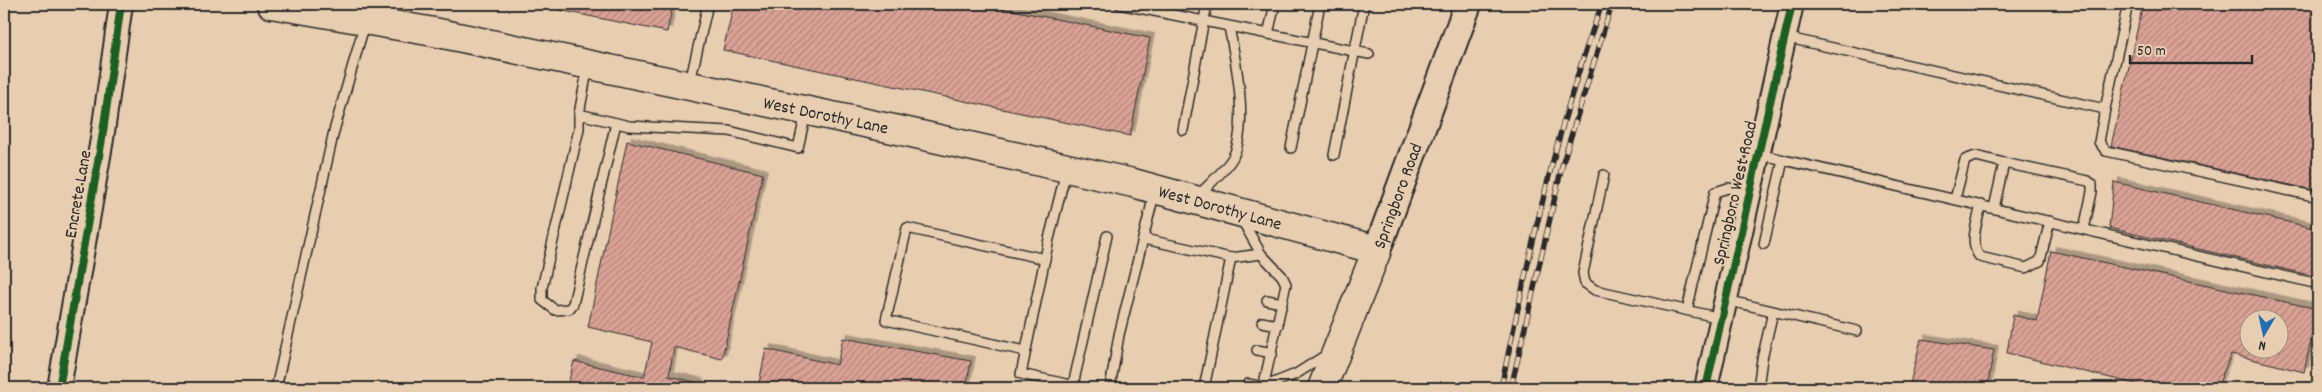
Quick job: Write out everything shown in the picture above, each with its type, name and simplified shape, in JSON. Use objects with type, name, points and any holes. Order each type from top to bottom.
[{"type":"main road","name":"West Dorothy Lane","points":[[271,4],[328,9],[366,20],[807,110],[1155,189],[1377,250]]},
{"type":"main road","name":"Springboro Road","points":[[1322,388],[1377,250],[1468,4]]},
{"type":"street","name":"Encrete Lane","points":[[58,388],[102,139],[121,4]]},
{"type":"street","name":"Springboro West Road","points":[[1706,388],[1792,4]]},
{"type":"lane","points":[[690,85],[708,4]]},
{"type":"lane","points":[[1119,4],[1369,54]]},
{"type":"lane","points":[[1183,130],[1207,4]]},
{"type":"lane","points":[[1268,34],[1275,4]]},
{"type":"lane","points":[[1291,148],[1320,4]]},
{"type":"lane","points":[[1334,155],[1353,51],[1364,4]]},
{"type":"lane","points":[[2128,4],[2099,142],[2106,151],[2318,197]]},
{"type":"lane","points":[[276,388],[334,131],[366,20]]},
{"type":"lane","points":[[1195,200],[1233,157],[1239,132],[1237,66],[1229,27]]},
{"type":"lane","points":[[1784,37],[2105,109]]},
{"type":"lane","points":[[588,64],[579,114],[579,129],[542,288],[542,300],[547,306],[563,311],[573,304],[616,123]]},
{"type":"lane","points":[[579,114],[629,126],[729,131],[798,148],[807,110]]},
{"type":"lane","points":[[1758,154],[2318,284]]},
{"type":"lane","points":[[1955,199],[1965,160],[1976,156],[2088,181],[2092,184],[2092,192],[2084,229]]},
{"type":"lane","points":[[1764,244],[1783,160]]},
{"type":"lane","points":[[1994,208],[2004,163]]},
{"type":"lane","points":[[1067,168],[1045,259],[1021,374],[1074,387],[1107,236]]},
{"type":"lane","points":[[1604,175],[1583,273],[1585,283],[1595,290],[1687,310],[1724,309],[1773,312],[1857,331]]},
{"type":"lane","points":[[1687,310],[1715,192],[1728,188],[1750,192]]},
{"type":"lane","points":[[1110,388],[1120,335],[1155,189]]},
{"type":"lane","points":[[1981,205],[1974,242],[1976,253],[1980,257],[2026,268],[2040,261],[2050,221]]},
{"type":"lane","points":[[1238,212],[1261,254],[1285,280],[1286,284],[1263,388]]},
{"type":"lane","points":[[1026,351],[886,320],[907,228],[1045,259]]},
{"type":"lane","points":[[1144,239],[1231,258],[1261,254]]},
{"type":"lane","points":[[1204,388],[1211,376],[1218,341],[1219,314],[1231,258]]},
{"type":"lane","points":[[1224,290],[1234,292]]},
{"type":"lane","points":[[1267,300],[1282,303]]},
{"type":"lane","points":[[1758,388],[1762,359],[1773,312]]},
{"type":"lane","points":[[1219,314],[1230,316]]},
{"type":"lane","points":[[1262,322],[1278,325]]},
{"type":"lane","points":[[1248,384],[1263,388],[1296,374],[1337,348]]},
{"type":"lane","points":[[1257,350],[1272,353]]},
{"type":"building","points":[[560,4],[673,4],[667,32],[559,10]]},
{"type":"building","points":[[734,4],[982,4],[1150,38],[1130,136],[723,50]]},
{"type":"building","points":[[2143,4],[2318,4],[2318,191],[2111,146]]},
{"type":"building","points":[[627,141],[763,174],[722,359],[674,347],[669,376],[699,383],[699,388],[567,388],[574,361],[644,377],[652,342],[588,327]]},
{"type":"building","points":[[2114,182],[2318,229],[2318,277],[2109,228]]},
{"type":"building","points":[[2051,251],[2318,309],[2304,372],[2255,360],[2290,360],[2290,310],[2240,310],[2240,356],[2231,354],[2217,388],[2152,388],[2007,353],[2013,315],[2037,321]]},
{"type":"building","points":[[843,338],[971,361],[966,388],[758,388],[766,349],[837,365]]},
{"type":"building","points":[[1921,339],[1994,350],[1987,388],[1909,388]]},
{"type":"railway","points":[[1501,388],[1544,194],[1571,98],[1602,4]]},
{"type":"railway","points":[[1511,388],[1563,162],[1612,4]]},
{"type":"cycle path","points":[[59,388],[102,139],[121,4]]},
{"type":"cycle path","points":[[1706,388],[1792,4]]}]
